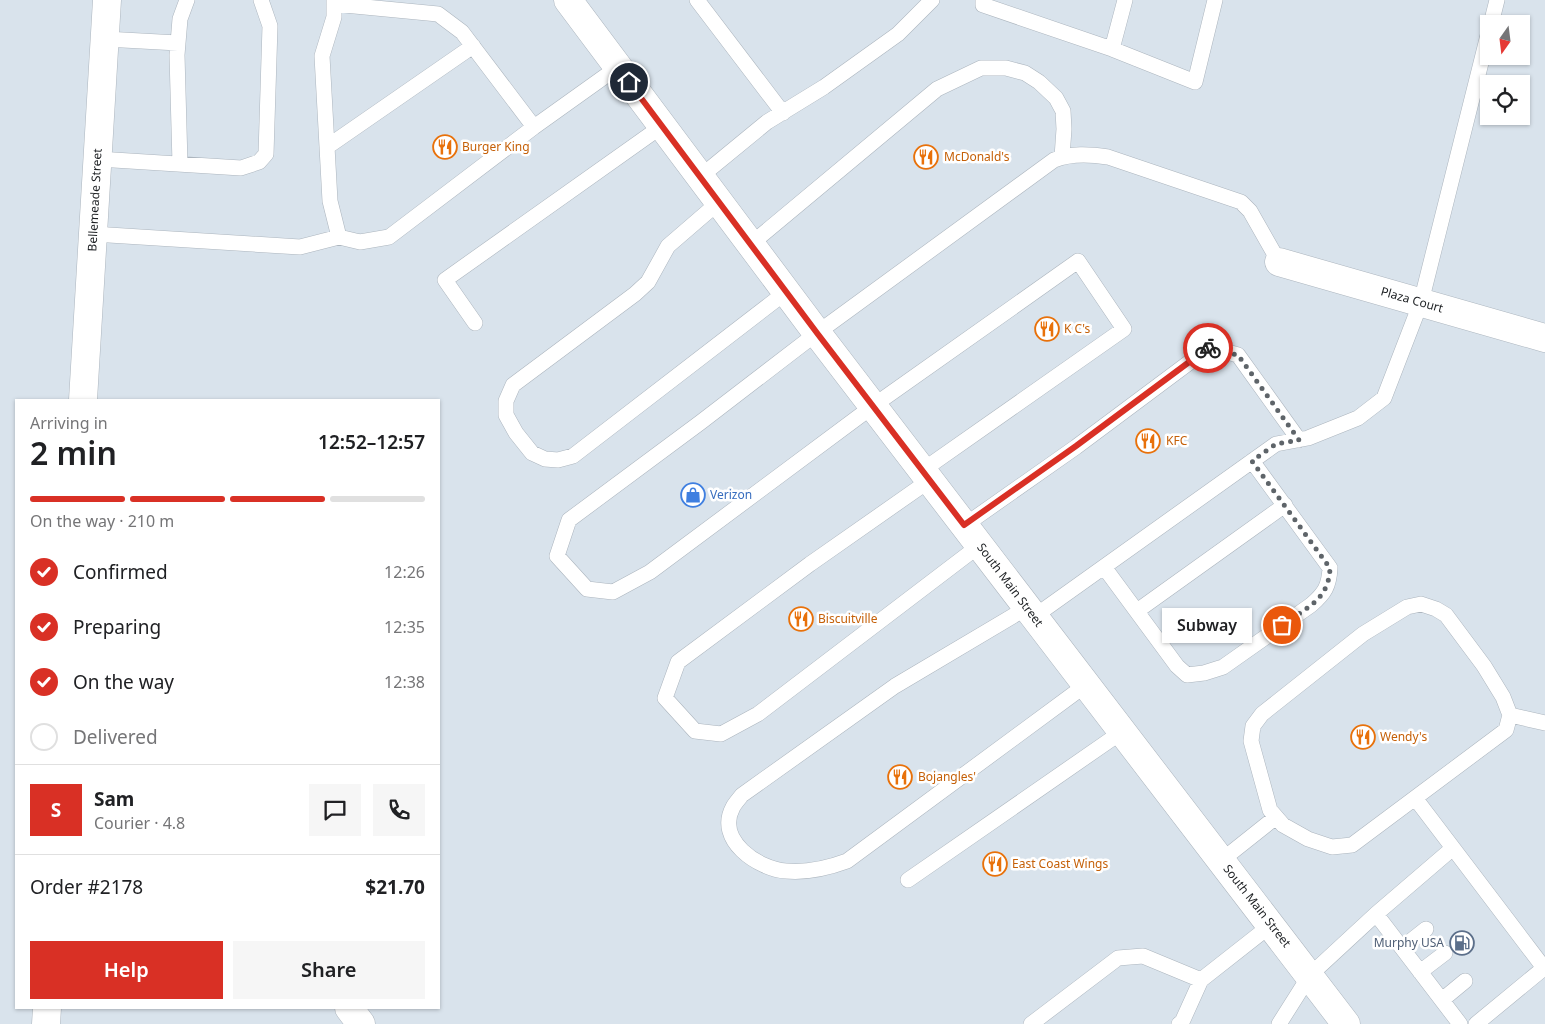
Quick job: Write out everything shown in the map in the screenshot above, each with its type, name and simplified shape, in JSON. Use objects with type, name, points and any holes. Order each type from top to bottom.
[{"type":"main road","name":"Bellemeade Street","points":[[83,399],[107,0]]},
{"type":"main road","name":"South Main Street","points":[[568,0],[817,333],[1346,1024]]},
{"type":"main road","name":"Plaza Court","points":[[1279,262],[1545,338]]},
{"type":"main road","points":[[46,1024],[47,1009]]},
{"type":"main road","points":[[350,1009],[361,1024]]},
{"type":"lane","points":[[180,164],[178,42],[180,19],[188,0]]},
{"type":"lane","points":[[98,159],[241,168],[259,162],[266,154],[270,26],[261,0]]},
{"type":"lane","points":[[697,0],[783,113]]},
{"type":"lane","points":[[700,177],[767,122],[824,87],[898,34],[932,0]]},
{"type":"lane","points":[[983,0],[983,5],[1112,49],[1195,82],[1215,0]]},
{"type":"lane","points":[[1112,49],[1125,0]]},
{"type":"lane","points":[[1493,15],[1496,0]]},
{"type":"lane","points":[[339,237],[330,201],[322,56],[334,17],[334,2],[438,14],[462,32],[534,127]]},
{"type":"lane","points":[[105,39],[178,42]]},
{"type":"lane","points":[[327,147],[472,46]]},
{"type":"lane","points":[[1087,684],[847,861],[826,869],[787,872],[768,868],[756,862],[739,847],[731,835],[728,824],[732,808],[742,795],[895,686],[1031,611],[1104,567],[1276,444],[1308,438],[1358,418],[1384,398],[1420,302],[1480,65]]},
{"type":"lane","points":[[93,234],[300,247],[339,237],[360,242],[389,237],[534,127],[618,67]]},
{"type":"lane","points":[[751,244],[937,89],[981,68],[1006,68],[1025,73],[1039,82],[1056,98],[1062,111],[1064,129],[1062,157]]},
{"type":"lane","points":[[475,323],[445,280],[662,126]]},
{"type":"lane","points":[[1279,262],[1250,212],[1241,202],[1108,157],[1088,154],[1062,157],[1038,170],[817,333],[702,422],[569,520],[557,556],[587,589],[613,592],[650,572],[873,406],[1078,261],[1124,329],[678,662],[665,698],[696,731],[721,734],[758,714],[1076,446],[1210,347],[1238,355],[1299,440]]},
{"type":"lane","points":[[719,202],[668,246],[648,282],[635,294],[513,384],[506,401],[506,415],[516,433],[532,453],[545,459],[558,460],[573,456],[786,292]]},
{"type":"lane","points":[[1104,567],[1177,666],[1187,675],[1204,673],[1223,667],[1311,605],[1324,594],[1330,580],[1330,568],[1252,461]]},
{"type":"lane","points":[[1137,611],[1285,506]]},
{"type":"lane","points":[[1421,604],[1446,615],[1484,666],[1503,697],[1510,715],[1506,730],[1415,798],[1352,845],[1332,847],[1308,839],[1283,825],[1270,810],[1251,741],[1253,726],[1262,714],[1363,634],[1407,606],[1421,604]]},
{"type":"lane","points":[[1510,715],[1545,723]]},
{"type":"lane","points":[[908,880],[1123,732]]},
{"type":"lane","points":[[1415,798],[1453,848],[1475,889],[1514,941],[1544,968],[1476,1024]]},
{"type":"lane","points":[[1222,860],[1276,817]]},
{"type":"lane","points":[[1279,1024],[1310,975],[1376,914],[1453,848]]},
{"type":"lane","points":[[1376,914],[1460,1024]]},
{"type":"lane","points":[[1179,1024],[1182,1022],[1200,980],[1272,926]]},
{"type":"lane","points":[[1402,948],[1426,929]]},
{"type":"lane","points":[[1420,972],[1445,953]]},
{"type":"lane","points":[[1031,1024],[1118,958],[1143,956],[1200,980]]},
{"type":"lane","points":[[1442,1000],[1465,981]]},
{"type":"way so far","points":[[1208,348],[1238,355],[1299,440],[1276,444],[1252,461],[1330,568],[1330,580],[1324,594],[1282,625]]},
{"type":"place","name":"Burger King","points":[[445,147]]},
{"type":"place","name":"McDonald's","points":[[926,157]]},
{"type":"place","name":"K C's","points":[[1047,329]]},
{"type":"place","name":"KFC","points":[[1148,441]]},
{"type":"place","name":"Verizon","points":[[693,495]]},
{"type":"place","name":"Biscuitville","points":[[801,619]]},
{"type":"place","name":"Subway","points":[[1282,625]]},
{"type":"place","name":"Wendy's","points":[[1363,737]]},
{"type":"place","name":"Bojangles'","points":[[900,777]]},
{"type":"place","name":"East Coast Wings","points":[[995,864]]},
{"type":"place","name":"Murphy USA","points":[[1462,943]]},
{"type":"route","points":[[629,82],[964,525],[1076,446],[1208,348]]}]
